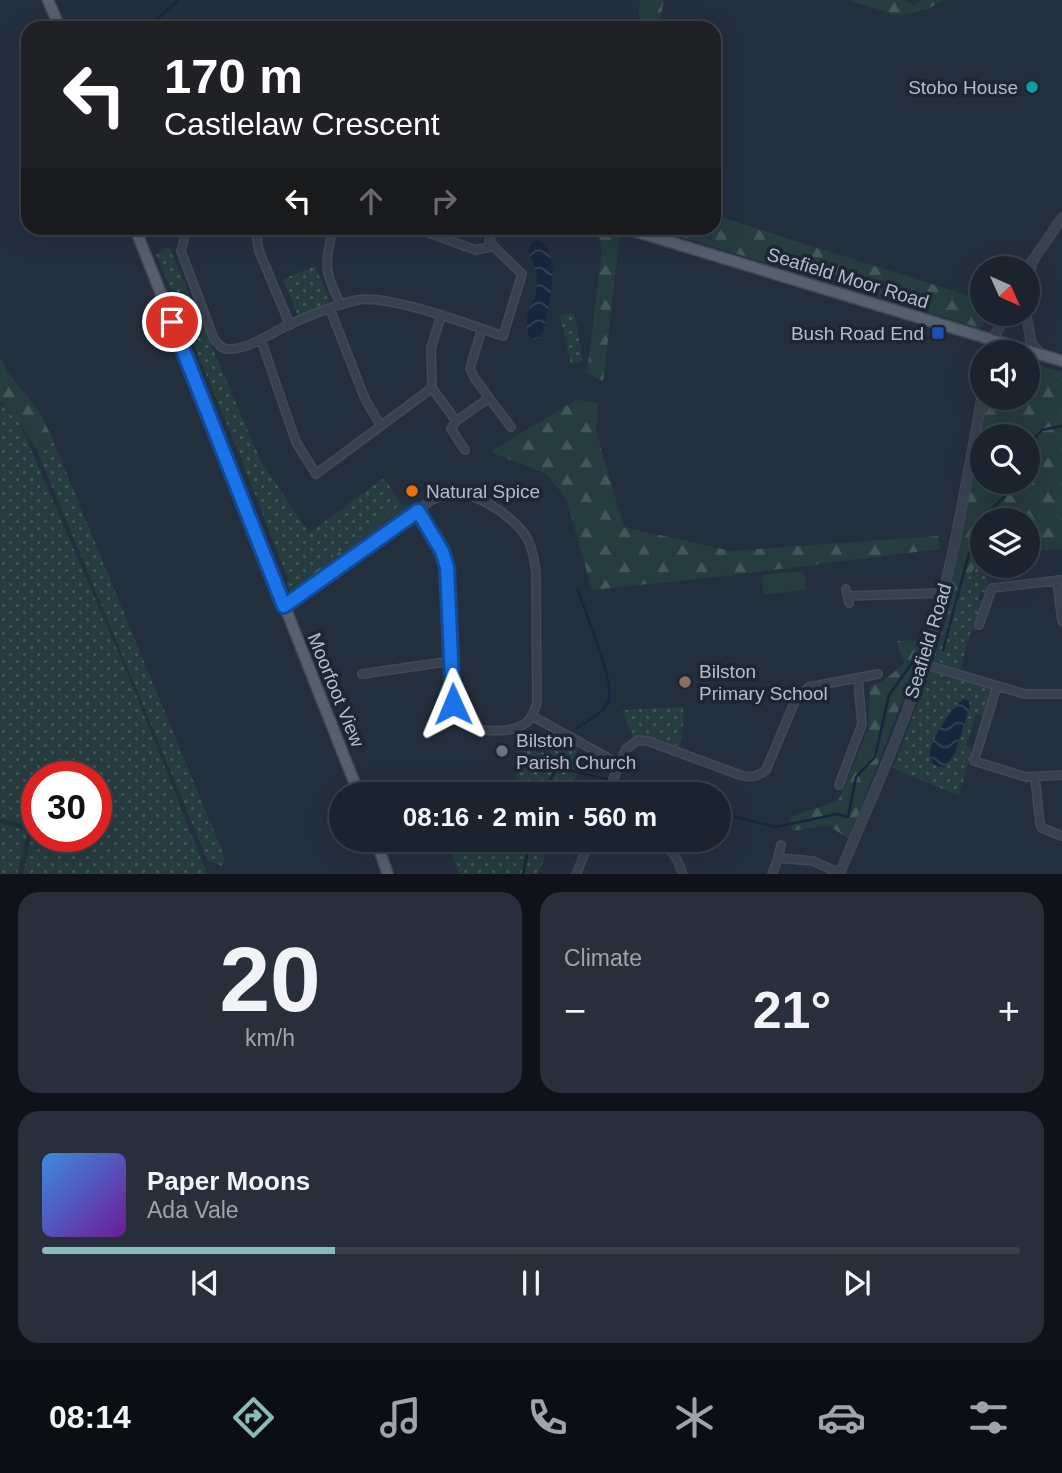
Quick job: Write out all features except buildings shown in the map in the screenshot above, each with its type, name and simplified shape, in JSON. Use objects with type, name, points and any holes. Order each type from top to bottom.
[{"type":"main road","points":[[48,0],[57,21]]},
{"type":"main road","name":"Moorfoot View","points":[[138,235],[354,782]]},
{"type":"main road","name":"Seafield Moor Road","points":[[646,235],[973,340]]},
{"type":"main road","name":"Seafield Moor Road","points":[[1041,355],[1062,361]]},
{"type":"main road","points":[[380,852],[388,874]]},
{"type":"street","points":[[1036,256],[1062,218]]},
{"type":"street","points":[[185,235],[181,251],[214,340],[221,347],[232,349],[261,340],[290,324],[360,299],[384,301],[442,316],[503,336],[523,274],[489,242],[491,235]]},
{"type":"street","points":[[256,235],[259,251],[290,324]]},
{"type":"street","points":[[332,235],[327,258],[328,278],[341,305]]},
{"type":"street","points":[[434,235],[476,250],[494,247]]},
{"type":"street","points":[[330,309],[365,399],[381,426]]},
{"type":"street","points":[[442,316],[431,348],[432,388],[456,421]]},
{"type":"street","points":[[1029,326],[1031,342],[1041,355]]},
{"type":"street","points":[[482,329],[470,368],[511,427]]},
{"type":"street","points":[[261,340],[296,442],[316,474],[432,388]]},
{"type":"street","points":[[466,450],[451,429],[456,421],[489,398]]},
{"type":"street","name":"Seafield Road","points":[[839,874],[906,713],[923,664],[944,593],[959,526],[980,410]]},
{"type":"street","points":[[284,606],[432,500],[448,494],[482,501],[516,524],[528,540],[533,555],[536,574],[537,703],[526,723],[514,730],[471,727],[456,716],[453,704],[447,567],[442,551],[418,511]]},
{"type":"street","points":[[979,625],[992,588],[1060,580],[1062,621]]},
{"type":"street","points":[[848,596],[944,593]]},
{"type":"street","points":[[362,674],[452,661]]},
{"type":"street","points":[[923,664],[1034,696],[1062,694]]},
{"type":"street","points":[[612,782],[631,744],[638,740],[648,741],[740,775],[758,776],[766,770],[795,701],[809,687],[878,674]]},
{"type":"street","points":[[839,785],[862,724],[862,697],[858,679]]},
{"type":"street","points":[[996,686],[974,761],[1010,774],[1035,778],[1062,775]]},
{"type":"street","points":[[532,716],[619,764]]},
{"type":"street","points":[[1035,778],[1040,824],[1042,828],[1062,836]]},
{"type":"street","points":[[772,874],[781,845]]},
{"type":"street","points":[[576,874],[585,852]]},
{"type":"street","points":[[673,852],[683,874]]},
{"type":"street","points":[[778,858],[813,861],[839,874]]},
{"type":"green space","points":[[640,0],[664,0],[660,21],[638,21]]},
{"type":"green space","points":[[848,0],[904,0],[914,5],[923,0],[945,0],[927,9],[899,16]]},
{"type":"green space","points":[[721,217],[970,296],[970,325],[675,235],[721,235]]},
{"type":"green space","points":[[598,235],[620,235],[603,382],[587,373],[602,249]]},
{"type":"green space","points":[[169,247],[261,461],[309,533],[384,478],[401,504],[302,581],[305,586],[294,593],[291,593],[286,585],[288,579],[241,458],[156,254]]},
{"type":"green space","points":[[315,266],[330,302],[298,316],[283,279]]},
{"type":"green space","points":[[574,313],[583,361],[571,364],[560,316]]},
{"type":"green space","points":[[0,356],[6,370],[39,411],[52,438],[37,450],[7,402],[0,403]]},
{"type":"green space","points":[[1040,366],[1062,372],[1062,549],[1040,550],[1040,508],[970,508],[970,575],[957,596],[950,595],[970,488],[970,494],[1040,494],[1040,424],[982,424],[985,410],[1040,410]]},
{"type":"green space","points":[[576,400],[598,403],[596,431],[624,527],[731,551],[938,536],[940,549],[592,590],[566,498],[545,473],[490,452]]},
{"type":"green space","points":[[10,401],[135,692],[207,874],[23,874],[28,852],[112,852],[112,761],[21,761],[21,824],[0,818],[0,407]]},
{"type":"green space","points":[[52,438],[225,858],[222,866],[208,861],[37,450]]},
{"type":"green space","points":[[401,504],[417,506],[305,586],[301,585],[302,581]]},
{"type":"green space","points":[[804,571],[806,590],[764,595],[762,575]]},
{"type":"green space","points":[[970,574],[970,578],[988,578],[986,593],[981,591],[978,600],[984,602],[975,629],[971,631],[960,670],[933,662],[950,605],[947,603],[950,595],[957,595]]},
{"type":"green space","points":[[922,640],[907,688],[849,839],[828,825],[792,831],[790,817],[838,801],[868,730],[870,686],[883,681],[904,664],[897,641]]},
{"type":"green space","points":[[931,669],[988,687],[991,692],[983,716],[976,714],[966,746],[972,749],[959,796],[893,768]]},
{"type":"green space","points":[[683,707],[680,747],[653,737],[633,738],[622,710]]},
{"type":"green space","points":[[559,738],[578,748],[572,764],[579,768],[574,782],[516,782],[516,749],[546,753]]},
{"type":"green space","points":[[0,823],[21,829],[23,852],[17,874],[0,874]]},
{"type":"green space","points":[[451,852],[547,852],[538,874],[459,874]]},
{"type":"water","points":[[537,240],[546,247],[551,256],[553,269],[551,296],[543,333],[534,339],[528,334],[527,318],[537,279],[528,250],[532,242]]},
{"type":"water","points":[[964,699],[969,701],[970,706],[955,753],[945,767],[934,765],[930,758],[935,737],[950,713]]},
{"type":"waterway","points":[[155,21],[178,0]]},
{"type":"waterway","points":[[1040,432],[1062,426]]},
{"type":"waterway","points":[[943,650],[977,524],[1007,494]]},
{"type":"waterway","points":[[577,728],[603,709],[609,700],[610,691],[604,664],[578,591]]},
{"type":"waterway","points":[[731,816],[776,827],[837,814],[848,817],[856,777],[875,757],[889,695],[912,663]]},
{"type":"waterway","points":[[549,782],[560,764]]},
{"type":"waterway","points":[[555,771],[568,770],[607,779]]},
{"type":"waterway","points":[[523,874],[528,852]]},
{"type":"place","name":"Stobo House","points":[[1032,87]]},
{"type":"place","name":"Bush Road End","points":[[938,333]]},
{"type":"place","name":"Natural Spice","points":[[412,491]]},
{"type":"place","name":"Bilston Primary School","points":[[685,682]]},
{"type":"place","name":"Bilston Parish Church","points":[[502,751]]},
{"type":"route","points":[[172,322],[284,606],[418,511],[442,551],[447,567],[453,704]]}]
